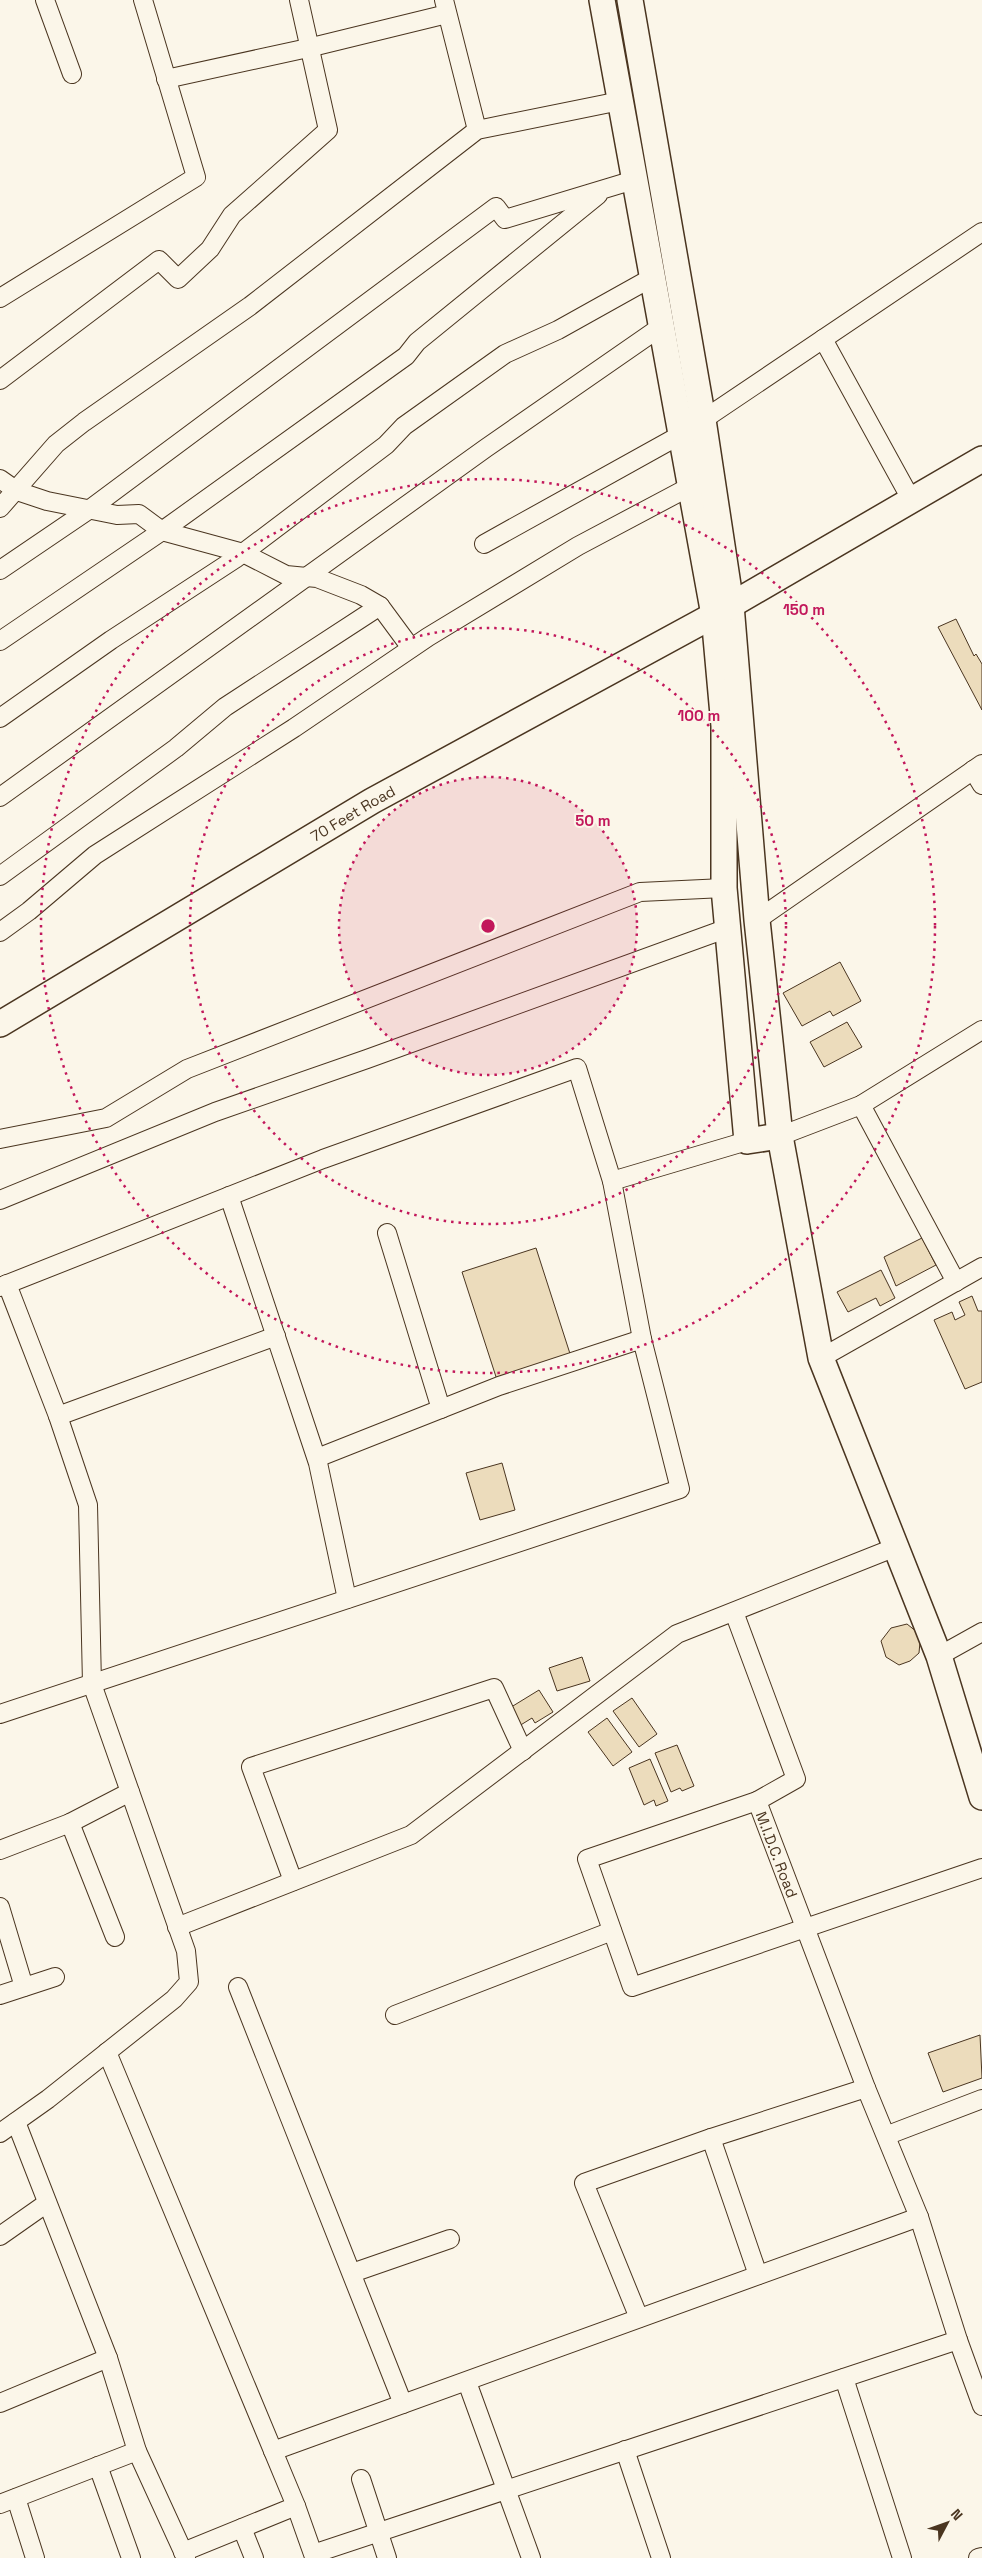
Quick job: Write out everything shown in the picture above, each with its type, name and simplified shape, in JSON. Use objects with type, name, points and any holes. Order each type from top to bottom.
[{"type":"main road","points":[[602,0],[691,486],[722,610],[724,888],[747,1141],[780,1136]]},
{"type":"main road","points":[[630,0],[703,420],[780,1136],[821,1358],[939,1656],[982,1797]]},
{"type":"main road","name":"70 Feet Road","points":[[0,1024],[372,801],[722,610],[982,459]]},
{"type":"street","points":[[45,0],[72,74]]},
{"type":"street","points":[[0,298],[196,177],[143,0]]},
{"type":"street","points":[[0,380],[159,260],[178,278],[210,250],[232,215],[328,130],[308,48],[299,0]]},
{"type":"street","points":[[166,79],[308,48],[446,7],[477,130]]},
{"type":"street","points":[[0,508],[17,491],[56,444],[84,422],[250,306],[477,130],[620,101]]},
{"type":"street","points":[[0,570],[90,509],[496,207],[505,219],[634,180]]},
{"type":"street","points":[[0,641],[162,531],[406,356],[417,342],[604,190]]},
{"type":"street","points":[[484,544],[682,434],[982,232]]},
{"type":"street","points":[[0,718],[242,553],[386,445],[404,426],[505,354],[558,330],[652,276]]},
{"type":"street","points":[[0,797],[486,448],[662,326]]},
{"type":"street","points":[[823,339],[912,501]]},
{"type":"street","points":[[0,479],[17,491],[46,501],[117,515],[139,514],[162,531],[242,553],[286,575],[317,578],[361,595],[380,606],[411,648]]},
{"type":"street","points":[[0,932],[29,911],[95,855],[294,728],[411,648],[578,546],[691,486]]},
{"type":"street","points":[[0,876],[176,748],[225,707],[380,606]]},
{"type":"street","points":[[757,920],[979,773]]},
{"type":"street","points":[[0,1139],[106,1118],[188,1069],[640,892],[724,888]]},
{"type":"street","points":[[0,1200],[216,1112],[728,928]]},
{"type":"street","points":[[780,1136],[861,1105],[982,1030]]},
{"type":"street","points":[[0,1714],[92,1684],[680,1489],[642,1339],[612,1180],[577,1068],[323,1159],[4,1286],[58,1416],[88,1505],[92,1684],[186,1950],[189,1982],[174,1999],[16,2122],[0,2132]]},
{"type":"street","points":[[861,1105],[956,1282]]},
{"type":"street","points":[[612,1180],[747,1141]]},
{"type":"street","points":[[229,1196],[317,1458],[347,1599]]},
{"type":"street","points":[[387,1233],[441,1409]]},
{"type":"street","points":[[821,1358],[982,1267]]},
{"type":"street","points":[[58,1416],[276,1336]]},
{"type":"street","points":[[317,1458],[499,1386],[642,1339]]},
{"type":"street","points":[[177,1927],[411,1835],[677,1634],[896,1547]]},
{"type":"street","name":"M.I.D.C. Road","points":[[734,1612],[796,1779],[757,1801],[866,2088],[888,2135],[919,2217],[958,2340],[982,2406]]},
{"type":"street","points":[[939,1656],[982,1632]]},
{"type":"street","points":[[293,1881],[251,1766],[494,1688],[522,1751]]},
{"type":"street","points":[[0,1850],[70,1823],[130,1792]]},
{"type":"street","points":[[757,1801],[587,1859],[632,1987],[982,1868]]},
{"type":"street","points":[[70,1823],[115,1937]]},
{"type":"street","points":[[0,1907],[24,1987]]},
{"type":"street","points":[[395,2015],[612,1931]]},
{"type":"street","points":[[0,1996],[55,1977]]},
{"type":"street","points":[[238,1987],[403,2404]]},
{"type":"street","points":[[107,2052],[296,2506],[313,2554],[958,2340]]},
{"type":"street","points":[[638,2318],[584,2183],[711,2138],[866,2088]]},
{"type":"street","points":[[888,2135],[982,2099]]},
{"type":"street","points":[[16,2122],[108,2358],[137,2451],[184,2555],[296,2506]]},
{"type":"street","points":[[711,2138],[758,2275]]},
{"type":"street","points":[[0,2236],[47,2203]]},
{"type":"street","points":[[273,2451],[919,2217]]},
{"type":"street","points":[[352,2273],[450,2240]]},
{"type":"street","points":[[0,2403],[108,2358]]},
{"type":"street","points":[[844,2378],[902,2558]]},
{"type":"street","points":[[467,2382],[530,2558]]},
{"type":"street","points":[[625,2450],[661,2558]]},
{"type":"street","points":[[0,2504],[137,2451]]},
{"type":"street","points":[[98,2466],[132,2558]]},
{"type":"street","points":[[361,2479],[387,2558]]},
{"type":"street","points":[[16,2498],[35,2558]]},
{"type":"street","points":[[242,2528],[254,2558]]},
{"type":"street","points":[[978,2558],[982,2557]]},
{"type":"building","points":[[956,619],[974,656],[976,654],[982,664],[982,710],[938,627]]},
{"type":"building","points":[[840,962],[861,1001],[833,1016],[830,1011],[802,1026],[783,993]]},
{"type":"building","points":[[847,1022],[862,1047],[824,1067],[810,1042]]},
{"type":"building","points":[[922,1238],[936,1265],[896,1286],[884,1257]]},
{"type":"building","points":[[536,1248],[573,1363],[499,1386],[462,1272]]},
{"type":"building","points":[[881,1270],[895,1298],[880,1306],[876,1298],[848,1312],[837,1292]]},
{"type":"building","points":[[972,1296],[978,1311],[982,1311],[982,1382],[965,1389],[934,1320],[952,1312],[955,1320],[965,1315],[959,1302]]},
{"type":"building","points":[[502,1463],[515,1510],[480,1520],[466,1473]]},
{"type":"building","points":[[907,1624],[917,1632],[920,1642],[919,1653],[910,1661],[899,1665],[886,1657],[881,1641],[891,1628]]},
{"type":"building","points":[[582,1657],[590,1681],[557,1691],[549,1668]]},
{"type":"building","points":[[539,1690],[553,1712],[535,1723],[532,1718],[519,1726],[508,1709]]},
{"type":"building","points":[[632,1698],[657,1734],[639,1747],[613,1711]]},
{"type":"building","points":[[607,1718],[632,1752],[613,1766],[588,1732]]},
{"type":"building","points":[[677,1745],[694,1786],[682,1791],[680,1788],[671,1792],[655,1753]]},
{"type":"building","points":[[650,1759],[668,1801],[656,1806],[654,1800],[644,1805],[629,1768]]},
{"type":"building","points":[[980,2035],[982,2078],[943,2092],[928,2053]]}]
